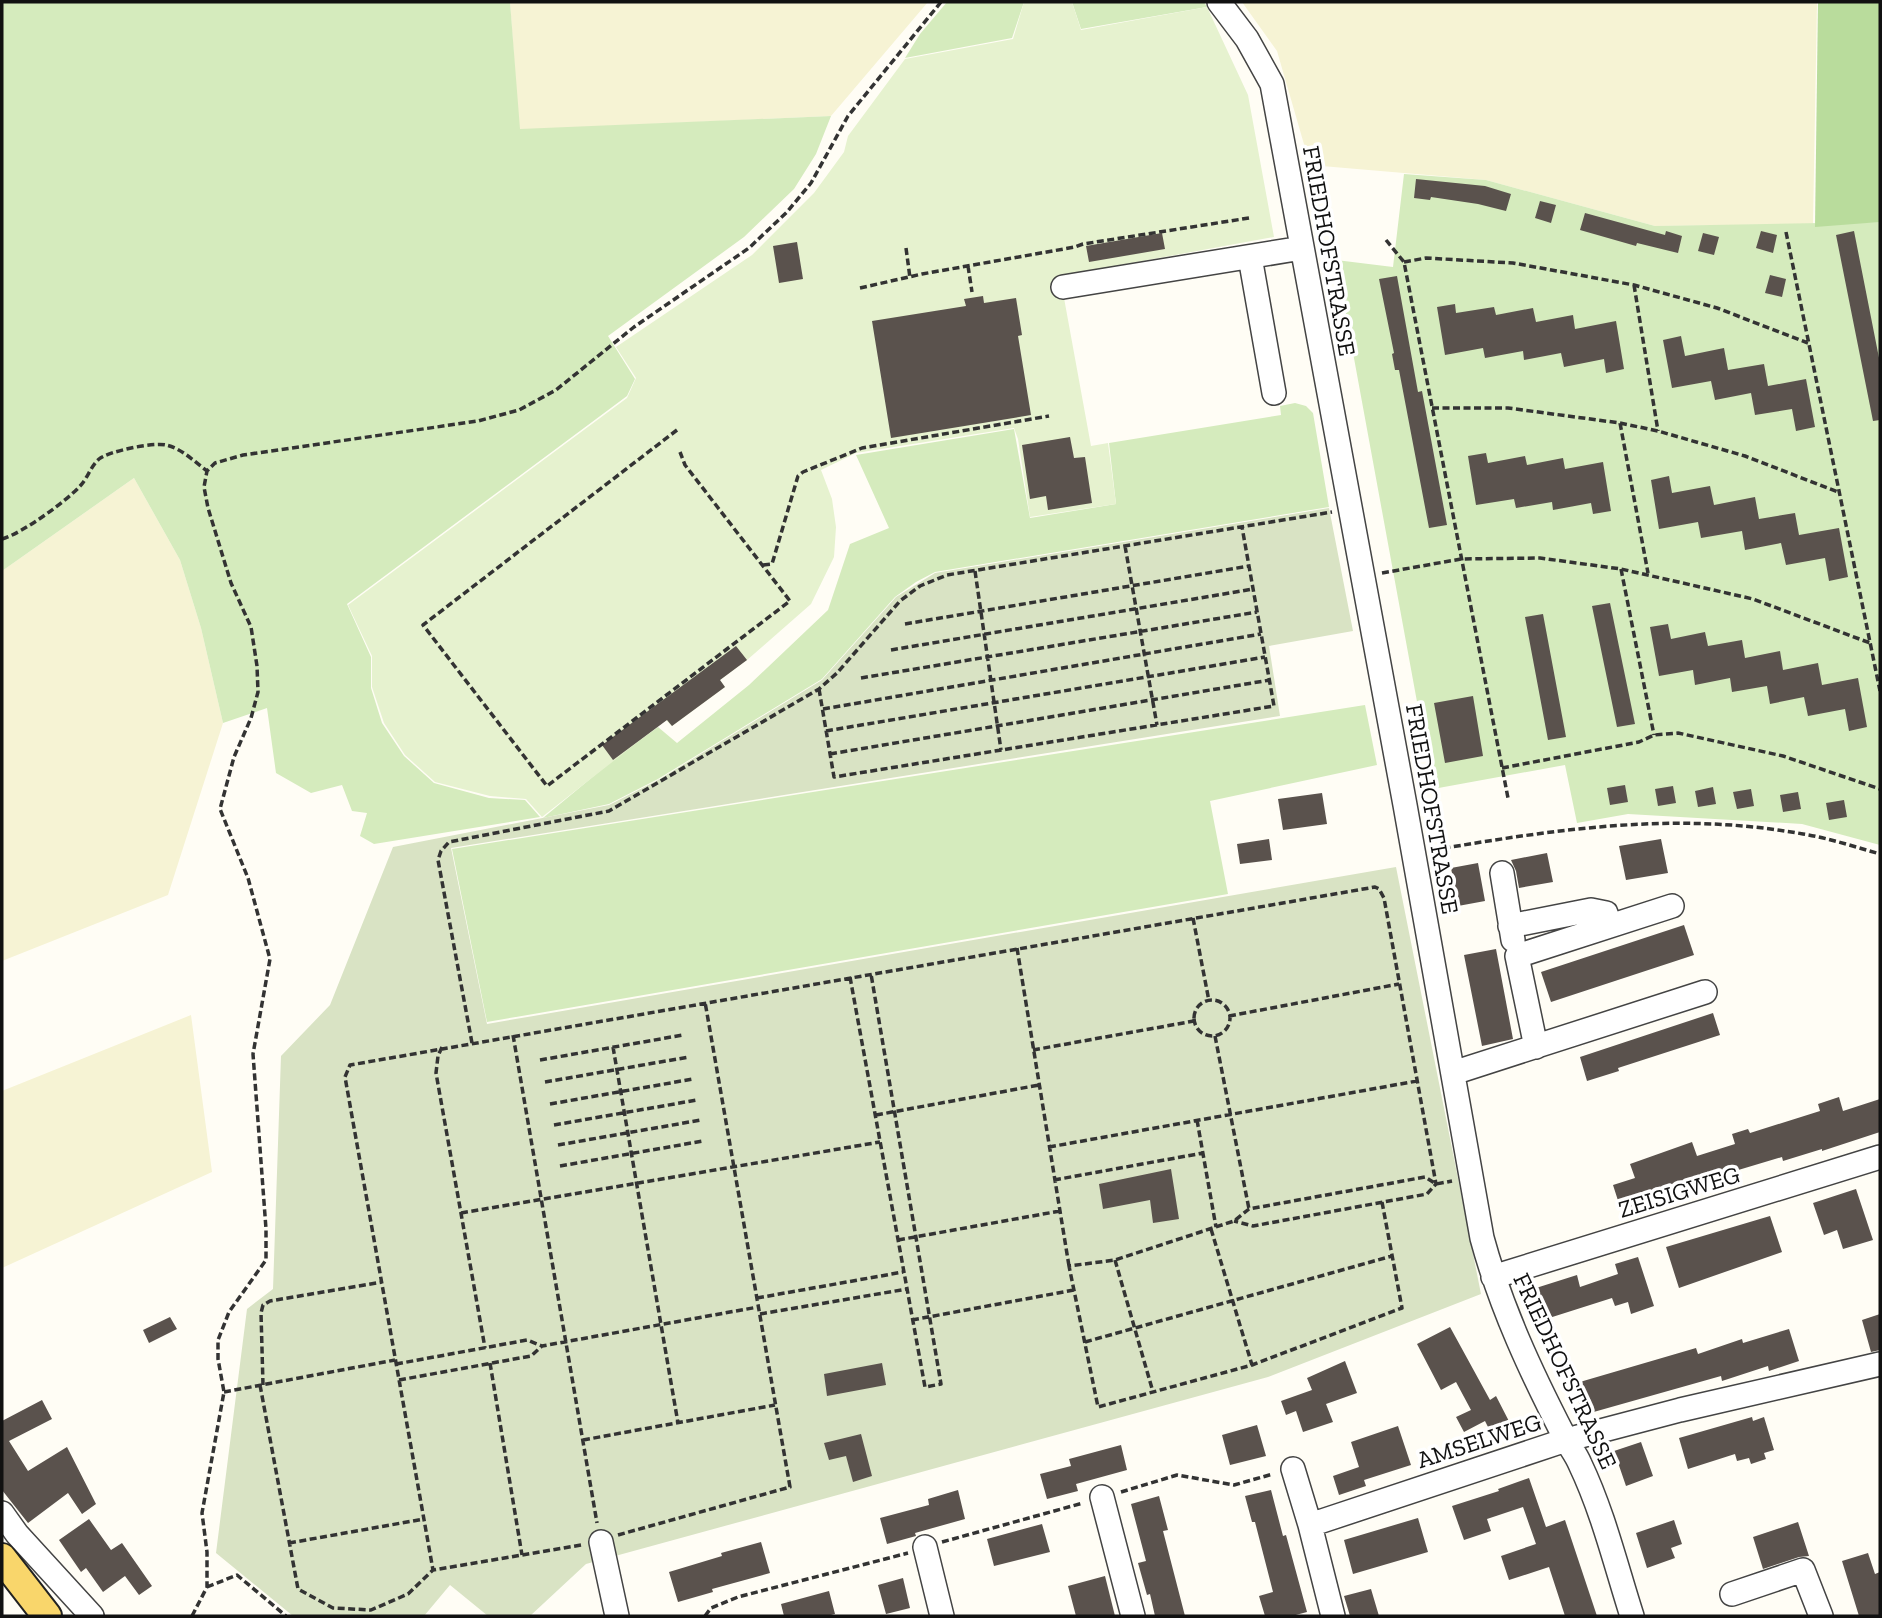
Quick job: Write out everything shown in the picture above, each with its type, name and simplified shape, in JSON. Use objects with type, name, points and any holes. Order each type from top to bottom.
[{"type":"main road","points":[[2,1558],[47,1616]]},
{"type":"street","name":"FRIEDHOFSTRASSE","points":[[1220,2],[1247,39],[1272,84],[1482,1238],[1514,1335],[1579,1461],[1632,1616]]},
{"type":"street","points":[[1063,287],[1302,248]]},
{"type":"street","points":[[1250,257],[1274,393]]},
{"type":"street","points":[[1502,873],[1535,1047]]},
{"type":"street","points":[[1517,956],[1672,906]]},
{"type":"street","points":[[1510,926],[1591,910],[1606,914],[1609,926]]},
{"type":"street","points":[[1453,1073],[1705,992]]},
{"type":"street","name":"ZEISIGWEG","points":[[1493,1277],[1880,1157]]},
{"type":"street","name":"AMSELWEG","points":[[1310,1525],[1566,1440],[1680,1410],[1880,1364]]},
{"type":"street","points":[[1283,1472],[1310,1525],[1333,1616]]},
{"type":"street","points":[[1102,1497],[1133,1616]]},
{"type":"street","points":[[2,1513],[17,1534],[92,1616]]},
{"type":"street","points":[[601,1542],[617,1616]]},
{"type":"street","points":[[915,1550],[942,1616]]},
{"type":"street","points":[[1732,1594],[1804,1570],[1821,1616]]},
{"type":"path","points":[[192,1616],[207,1587],[207,1552],[202,1513],[224,1392],[218,1359],[218,1340],[229,1312],[266,1260],[253,1055],[270,960],[248,878],[220,809],[234,757],[251,718],[258,692],[257,666],[251,627],[231,583],[208,508],[204,488],[207,471],[215,463],[243,455],[478,421],[519,410],[556,390],[635,327],[749,248],[787,212],[811,183],[848,116],[942,2]]},
{"type":"path","points":[[860,288],[1083,244],[1249,218]]},
{"type":"path","points":[[1786,232],[1880,691]]},
{"type":"path","points":[[1386,240],[1404,262],[1508,798]]},
{"type":"path","points":[[905,247],[911,278]]},
{"type":"path","points":[[1404,262],[1426,258],[1513,263],[1634,285],[1717,308],[1808,342]]},
{"type":"path","points":[[968,266],[972,292]]},
{"type":"path","points":[[1634,285],[1658,431]]},
{"type":"path","points":[[1432,408],[1508,408],[1658,431],[1745,456],[1838,492]]},
{"type":"path","points":[[763,565],[772,564],[798,476],[803,472],[862,448],[1049,416]]},
{"type":"path","points":[[1620,424],[1648,573]]},
{"type":"path","points":[[677,430],[423,625],[547,786],[790,601],[685,465],[680,452]]},
{"type":"path","points":[[2,540],[68,499],[84,482],[100,458],[119,449],[166,444],[207,471]]},
{"type":"path","points":[[472,1042],[438,860],[441,851],[449,842],[608,811],[819,688],[837,673],[900,601],[920,586],[947,575],[1350,509]]},
{"type":"path","points":[[819,688],[834,777],[1274,706],[1242,527]]},
{"type":"path","points":[[1125,546],[1157,725]]},
{"type":"path","points":[[1363,577],[1461,559],[1540,558],[1648,573],[1753,599],[1870,643]]},
{"type":"path","points":[[905,624],[1249,566]]},
{"type":"path","points":[[1621,569],[1654,735]]},
{"type":"path","points":[[975,571],[1002,750]]},
{"type":"path","points":[[891,650],[1253,589]]},
{"type":"path","points":[[861,678],[1257,612]]},
{"type":"path","points":[[823,709],[1261,634]]},
{"type":"path","points":[[826,731],[1265,657]]},
{"type":"path","points":[[830,754],[1270,680]]},
{"type":"path","points":[[1502,768],[1639,741],[1654,735],[1678,733],[1783,756],[1880,789]]},
{"type":"path","points":[[1414,853],[1543,832],[1668,822],[1804,834],[1880,854]]},
{"type":"path","points":[[433,1570],[345,1077],[346,1070],[354,1063],[1375,887],[1384,898],[1436,1184]]},
{"type":"path","points":[[1193,918],[1209,1001]]},
{"type":"path","points":[[1017,948],[1069,1266],[1098,1407],[1251,1365],[1402,1308],[1382,1202]]},
{"type":"path","points":[[850,977],[925,1387],[941,1384],[871,974]]},
{"type":"path","points":[[1229,1016],[1399,984]]},
{"type":"path","points":[[1209,1001],[1222,1004],[1229,1016],[1226,1029],[1215,1036],[1202,1033],[1194,1021],[1197,1008],[1209,1001]]},
{"type":"path","points":[[382,1283],[270,1301],[263,1305],[261,1313],[262,1385],[298,1589],[333,1608],[371,1610],[408,1594],[433,1570],[601,1542],[790,1487],[705,1002]]},
{"type":"path","points":[[1033,1050],[1194,1021]]},
{"type":"path","points":[[513,1035],[601,1542]]},
{"type":"path","points":[[540,1060],[684,1035]]},
{"type":"path","points":[[1215,1036],[1249,1209]]},
{"type":"path","points":[[442,1047],[436,1073],[485,1348]]},
{"type":"path","points":[[612,1047],[678,1423]]},
{"type":"path","points":[[545,1082],[689,1057]]},
{"type":"path","points":[[550,1104],[693,1079]]},
{"type":"path","points":[[1049,1147],[1417,1081]]},
{"type":"path","points":[[875,1115],[1039,1085]]},
{"type":"path","points":[[554,1125],[697,1100]]},
{"type":"path","points":[[558,1146],[701,1120]]},
{"type":"path","points":[[1197,1120],[1214,1228],[1251,1365]]},
{"type":"path","points":[[560,1166],[703,1141]]},
{"type":"path","points":[[461,1213],[880,1142]]},
{"type":"path","points":[[1055,1180],[1203,1153]]},
{"type":"path","points":[[1069,1266],[1115,1259],[1214,1228],[1234,1221],[1249,1209],[1425,1177],[1436,1184]]},
{"type":"path","points":[[1234,1221],[1253,1226],[1427,1194],[1436,1184],[1472,1178]]},
{"type":"path","points":[[898,1240],[1060,1211]]},
{"type":"path","points":[[1085,1342],[1392,1256]]},
{"type":"path","points":[[1115,1259],[1153,1392]]},
{"type":"path","points":[[757,1298],[904,1272]]},
{"type":"path","points":[[760,1314],[907,1289]]},
{"type":"path","points":[[912,1320],[1074,1290]]},
{"type":"path","points":[[224,1392],[527,1340],[542,1346],[758,1307]]},
{"type":"path","points":[[399,1380],[531,1356],[542,1346]]},
{"type":"path","points":[[490,1363],[522,1555]]},
{"type":"path","points":[[583,1440],[775,1405]]},
{"type":"path","points":[[1135,1487],[1177,1475],[1234,1485],[1283,1472]]},
{"type":"path","points":[[964,1535],[1048,1513]]},
{"type":"path","points":[[289,1543],[424,1519]]},
{"type":"path","points":[[705,1616],[711,1608],[738,1597],[915,1550]]},
{"type":"path","points":[[207,1587],[237,1576],[286,1616]]},
{"type":"shaded area","points":[[510,2],[928,2],[831,116],[519,130]]},
{"type":"shaded area","points":[[1242,2],[1817,2],[1813,224],[1655,226],[1486,180],[1310,165],[1277,51]]},
{"type":"shaded area","points":[[134,478],[180,560],[201,628],[223,723],[168,895],[2,961],[2,571]]},
{"type":"shaded area","points":[[191,1015],[212,1172],[2,1268],[2,1091]]},
{"type":"green space","points":[[2,2],[510,2],[520,129],[831,116],[816,154],[794,189],[744,237],[608,336],[635,379],[627,396],[347,604],[371,657],[371,688],[382,723],[404,756],[434,783],[489,798],[525,800],[540,817],[374,844],[360,836],[367,813],[352,811],[342,785],[311,793],[276,773],[267,708],[223,723],[201,628],[180,560],[134,478],[2,571]]},
{"type":"green space","points":[[947,2],[1024,2],[1012,38],[905,58],[920,34]]},
{"type":"green space","points":[[1024,2],[1072,2],[1081,30],[1207,7],[1248,95],[1274,237],[1060,276],[1091,446],[1108,443],[1116,504],[1030,517],[1014,428],[856,453],[821,470],[832,499],[836,527],[834,557],[811,604],[720,680],[725,687],[672,726],[666,720],[542,817],[526,799],[490,796],[435,782],[405,755],[384,723],[372,687],[372,656],[348,605],[627,398],[636,378],[616,347],[752,255],[814,193],[844,152],[848,136],[905,59],[1013,39]]},
{"type":"green space","points":[[1072,2],[1204,2],[1207,7],[1081,29]]},
{"type":"green space","points":[[1818,2],[1880,2],[1880,222],[1815,227]]},
{"type":"green space","points":[[1404,174],[1486,180],[1655,226],[1880,222],[1880,845],[1802,824],[1628,814],[1577,823],[1565,765],[1433,789],[1336,260],[1393,267]]},
{"type":"green space","points":[[1295,403],[1306,406],[1313,413],[1329,507],[935,572],[895,597],[822,679],[658,779],[609,804],[543,818],[658,727],[677,743],[749,685],[828,610],[850,544],[889,528],[856,455],[1014,429],[1030,518],[1116,504],[1109,443],[1281,415],[1280,406]]},
{"type":"green space","points":[[1329,508],[1353,631],[1269,646],[1280,716],[451,848],[487,1024],[1396,867],[1481,1294],[1268,1377],[586,1564],[530,1616],[488,1616],[450,1585],[424,1616],[293,1616],[216,1553],[247,1309],[273,1289],[281,1056],[330,1005],[393,847],[609,805],[658,780],[822,680],[896,597],[935,573]]},
{"type":"green space","points":[[1365,705],[1377,765],[1210,801],[1228,894],[487,1022],[452,849]]},
{"type":"building","points":[[1416,179],[1485,186],[1511,194],[1506,211],[1431,197],[1430,200],[1414,198]]},
{"type":"building","points":[[1540,201],[1556,205],[1551,223],[1535,218]]},
{"type":"building","points":[[1585,213],[1665,235],[1666,231],[1682,236],[1678,253],[1637,243],[1636,246],[1580,230]]},
{"type":"building","points":[[1761,231],[1777,235],[1773,253],[1756,248]]},
{"type":"building","points":[[1854,231],[1880,363],[1880,420],[1873,421],[1836,235]]},
{"type":"building","points":[[1162,233],[1165,249],[1089,262],[1086,246]]},
{"type":"building","points":[[1703,233],[1719,237],[1714,255],[1698,251]]},
{"type":"building","points":[[797,242],[803,279],[779,283],[773,246]]},
{"type":"building","points":[[1770,275],[1786,279],[1782,297],[1765,293]]},
{"type":"building","points":[[1397,276],[1418,392],[1422,391],[1447,525],[1429,528],[1399,370],[1395,370],[1379,279]]},
{"type":"building","points":[[983,296],[984,303],[1016,298],[1022,335],[1018,336],[1031,415],[891,438],[872,321],[966,306],[964,299]]},
{"type":"building","points":[[1455,304],[1456,313],[1494,307],[1496,315],[1533,308],[1536,322],[1573,315],[1575,329],[1616,321],[1624,369],[1606,373],[1604,359],[1564,367],[1561,353],[1524,360],[1523,351],[1485,358],[1483,348],[1445,355],[1437,307]]},
{"type":"building","points":[[1681,336],[1685,356],[1724,348],[1728,370],[1764,364],[1768,386],[1806,379],[1815,427],[1796,431],[1792,409],[1755,415],[1751,393],[1715,400],[1711,381],[1672,388],[1663,340]]},
{"type":"building","points":[[1070,437],[1074,458],[1085,457],[1092,503],[1048,510],[1046,496],[1030,499],[1022,445]]},
{"type":"building","points":[[1486,453],[1488,463],[1525,456],[1527,465],[1563,458],[1565,469],[1603,462],[1611,511],[1593,514],[1591,503],[1553,510],[1552,502],[1516,508],[1514,499],[1476,505],[1468,456]]},
{"type":"building","points":[[1669,476],[1672,493],[1710,486],[1714,505],[1755,497],[1759,519],[1795,513],[1799,535],[1839,528],[1848,577],[1829,581],[1825,558],[1786,565],[1781,543],[1745,550],[1742,531],[1701,538],[1698,522],[1659,529],[1651,480]]},
{"type":"building","points":[[1610,603],[1635,724],[1617,727],[1592,606]]},
{"type":"building","points":[[1543,614],[1566,737],[1548,740],[1525,617]]},
{"type":"building","points":[[1668,624],[1671,639],[1705,632],[1708,646],[1742,640],[1745,658],[1780,651],[1783,670],[1818,663],[1822,685],[1858,678],[1867,727],[1849,731],[1845,709],[1808,716],[1804,697],[1770,704],[1767,686],[1732,692],[1730,678],[1695,685],[1693,670],[1659,676],[1650,627]]},
{"type":"building","points":[[736,646],[747,660],[720,680],[725,687],[672,726],[667,720],[613,760],[602,745]]},
{"type":"building","points":[[1473,696],[1483,756],[1445,763],[1434,703]]},
{"type":"building","points":[[1625,785],[1628,802],[1610,805],[1607,788]]},
{"type":"building","points":[[1673,786],[1676,803],[1658,806],[1655,789]]},
{"type":"building","points":[[1713,787],[1716,804],[1698,807],[1695,791]]},
{"type":"building","points":[[1751,789],[1754,806],[1737,809],[1733,792]]},
{"type":"building","points":[[1798,792],[1801,809],[1783,812],[1780,795]]},
{"type":"building","points":[[1322,793],[1327,824],[1283,830],[1278,799]]},
{"type":"building","points":[[1844,800],[1847,817],[1829,820],[1826,803]]},
{"type":"building","points":[[1269,839],[1272,860],[1240,864],[1237,844]]},
{"type":"building","points":[[1661,839],[1668,873],[1626,880],[1619,846]]},
{"type":"building","points":[[1547,853],[1553,882],[1519,888],[1511,860]]},
{"type":"building","points":[[1478,863],[1485,901],[1458,906],[1451,868]]},
{"type":"building","points":[[1684,925],[1694,955],[1551,1002],[1541,972]]},
{"type":"building","points":[[1496,949],[1513,1039],[1482,1046],[1464,955]]},
{"type":"building","points":[[1713,1013],[1720,1035],[1618,1068],[1619,1071],[1587,1081],[1580,1057]]},
{"type":"building","points":[[1839,1097],[1843,1111],[1880,1099],[1880,1132],[1822,1151],[1783,1161],[1782,1157],[1725,1174],[1656,1196],[1658,1201],[1622,1213],[1613,1185],[1635,1178],[1630,1164],[1692,1142],[1697,1156],[1735,1144],[1732,1134],[1748,1129],[1750,1133],[1820,1111],[1818,1104]]},
{"type":"building","points":[[1171,1169],[1179,1219],[1153,1223],[1150,1200],[1103,1209],[1099,1184]]},
{"type":"building","points":[[1856,1189],[1873,1240],[1843,1249],[1837,1230],[1824,1235],[1813,1203]]},
{"type":"building","points":[[1770,1216],[1782,1252],[1679,1288],[1666,1247]]},
{"type":"building","points":[[1638,1257],[1654,1306],[1631,1314],[1628,1302],[1615,1306],[1612,1298],[1546,1319],[1536,1288],[1577,1275],[1580,1287],[1618,1274],[1615,1264]]},
{"type":"building","points":[[1880,1314],[1880,1350],[1871,1352],[1862,1320]]},
{"type":"building","points":[[170,1317],[177,1329],[149,1343],[143,1330]]},
{"type":"building","points":[[1450,1327],[1490,1400],[1496,1396],[1514,1431],[1495,1441],[1485,1421],[1464,1432],[1456,1417],[1471,1410],[1456,1382],[1441,1390],[1417,1344]]},
{"type":"building","points":[[1789,1329],[1799,1361],[1769,1371],[1768,1366],[1722,1381],[1721,1376],[1583,1415],[1573,1384],[1696,1348],[1698,1354],[1742,1339],[1743,1343]]},
{"type":"building","points":[[1345,1361],[1357,1393],[1326,1404],[1333,1422],[1303,1432],[1296,1411],[1286,1415],[1281,1401],[1312,1390],[1307,1378]]},
{"type":"building","points":[[882,1363],[886,1385],[827,1396],[824,1374]]},
{"type":"building","points":[[42,1400],[52,1419],[9,1441],[28,1471],[67,1447],[96,1504],[82,1514],[68,1493],[28,1523],[2,1490],[2,1421]]},
{"type":"building","points":[[1752,1417],[1753,1421],[1764,1417],[1774,1450],[1764,1453],[1766,1459],[1751,1464],[1749,1458],[1737,1461],[1735,1454],[1688,1469],[1679,1438]]},
{"type":"building","points":[[1257,1425],[1266,1456],[1230,1465],[1222,1435]]},
{"type":"building","points":[[1398,1426],[1411,1465],[1364,1480],[1366,1486],[1339,1495],[1333,1476],[1359,1467],[1351,1442]]},
{"type":"building","points":[[861,1434],[872,1476],[853,1482],[846,1456],[829,1460],[824,1443]]},
{"type":"building","points":[[1641,1442],[1653,1476],[1626,1486],[1614,1451]]},
{"type":"building","points":[[1121,1445],[1127,1470],[1076,1484],[1078,1491],[1047,1499],[1040,1474],[1071,1466],[1069,1459]]},
{"type":"building","points":[[1529,1478],[1546,1527],[1565,1520],[1597,1616],[1565,1616],[1549,1567],[1509,1580],[1501,1556],[1536,1544],[1523,1507],[1487,1519],[1491,1531],[1464,1540],[1452,1506]]},
{"type":"building","points":[[958,1490],[965,1519],[887,1544],[880,1518],[929,1505],[928,1499]]},
{"type":"building","points":[[1271,1490],[1307,1612],[1292,1616],[1265,1616],[1259,1596],[1273,1592],[1255,1522],[1252,1522],[1245,1496]]},
{"type":"building","points":[[1159,1496],[1168,1530],[1163,1531],[1185,1616],[1155,1616],[1138,1563],[1146,1561],[1131,1504]]},
{"type":"building","points":[[1418,1518],[1428,1552],[1353,1574],[1344,1540]]},
{"type":"building","points":[[89,1519],[111,1550],[122,1543],[152,1586],[139,1595],[125,1576],[103,1592],[86,1568],[81,1572],[59,1540]]},
{"type":"building","points":[[1674,1520],[1682,1544],[1671,1548],[1675,1558],[1647,1568],[1636,1533]]},
{"type":"building","points":[[1798,1522],[1809,1556],[1763,1569],[1753,1537]]},
{"type":"building","points":[[1042,1524],[1050,1552],[994,1566],[987,1539]]},
{"type":"building","points":[[761,1542],[770,1573],[712,1589],[713,1592],[678,1602],[669,1572]]},
{"type":"building","points":[[1868,1553],[1875,1574],[1880,1572],[1880,1616],[1859,1616],[1842,1561]]},
{"type":"building","points":[[1105,1576],[1115,1616],[1076,1616],[1068,1586]]},
{"type":"building","points":[[903,1578],[910,1608],[886,1614],[878,1585]]},
{"type":"building","points":[[1371,1589],[1379,1616],[1350,1616],[1344,1596]]},
{"type":"building","points":[[829,1591],[835,1614],[784,1616],[781,1604]]}]
